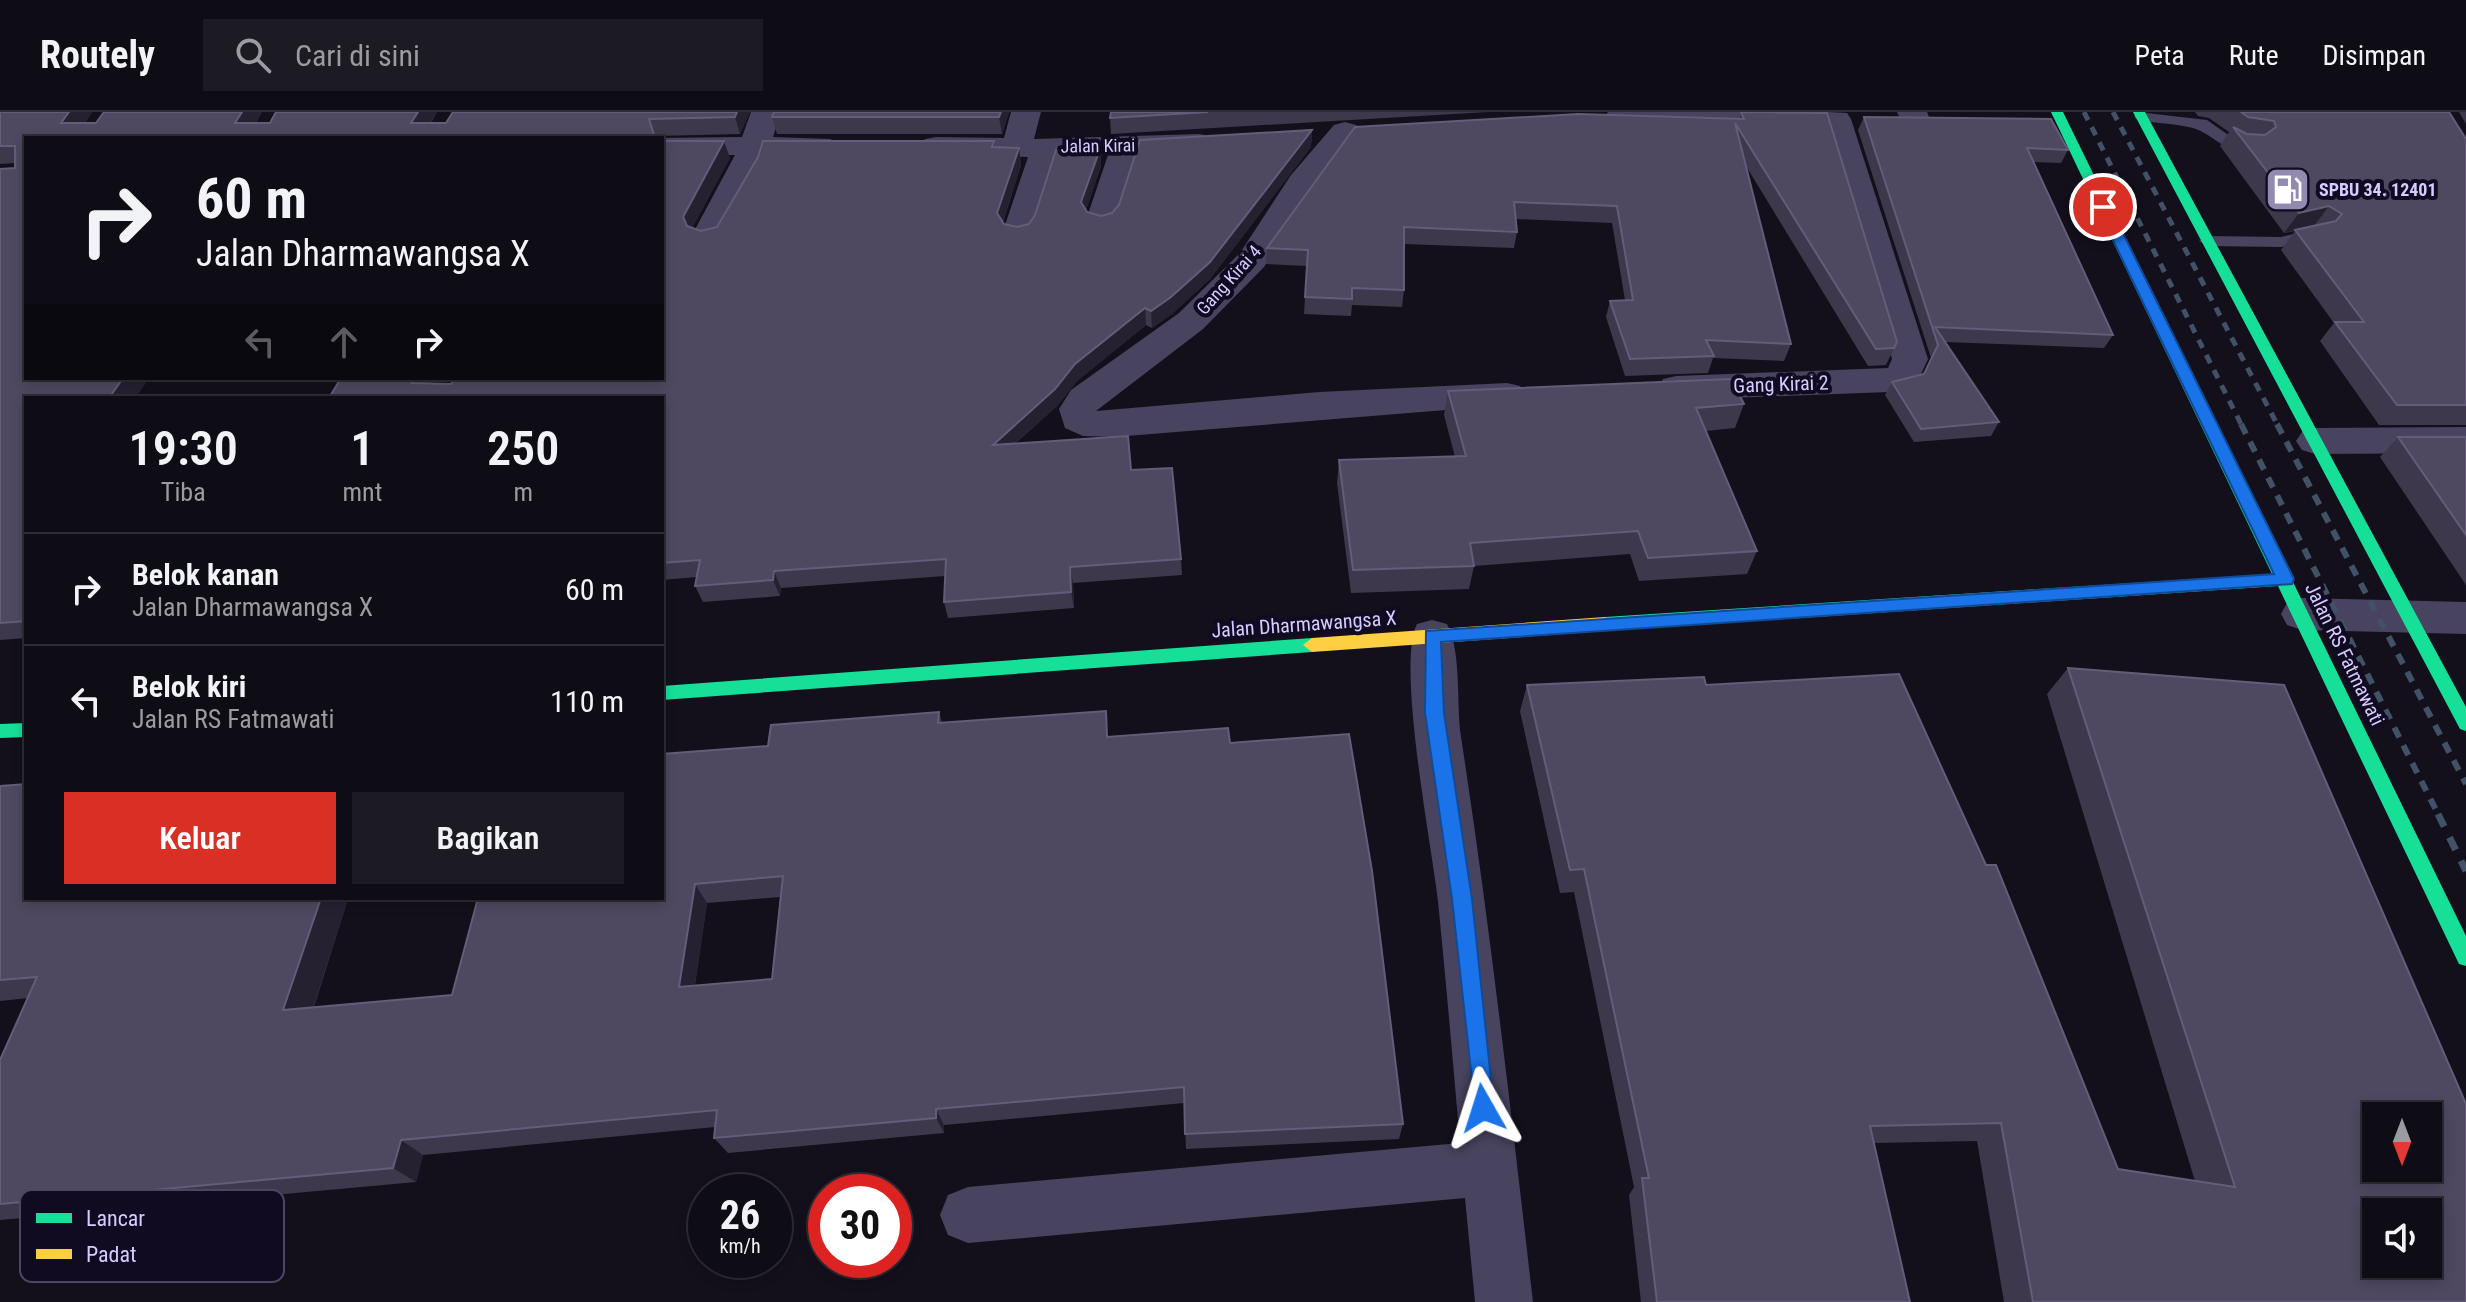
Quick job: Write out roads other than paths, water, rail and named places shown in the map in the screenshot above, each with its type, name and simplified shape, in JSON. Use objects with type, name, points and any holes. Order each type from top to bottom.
[{"type":"main road","points":[[2141,114],[2466,724]]},
{"type":"main road","name":"Jalan RS Fatmawati","points":[[2050,118],[2294,597],[2466,957]]},
{"type":"main road","name":"Jalan Dharmawangsa X","points":[[664,693],[1432,636],[2294,597]]},
{"type":"main road","points":[[0,731],[24,730]]},
{"type":"street","points":[[655,136],[669,112]]},
{"type":"street","points":[[708,235],[745,172],[766,112]]},
{"type":"street","points":[[1019,231],[1031,148],[1026,112]]},
{"type":"street","points":[[1102,220],[1114,146],[1108,112]]},
{"type":"street","points":[[1590,119],[1713,114],[1893,118]]},
{"type":"street","name":"Gang Kirai 2","points":[[1642,389],[1888,380],[1903,376],[1910,359],[1893,118]]},
{"type":"street","name":"Gang Kirai 4","points":[[1301,135],[1360,131],[1302,182],[1252,260],[1191,321],[1084,399],[1077,409],[1078,419],[1083,423],[1114,424],[1319,405],[1534,394]]},
{"type":"street","name":"Jalan Kirai","points":[[908,139],[1031,148],[1227,142]]},
{"type":"street","points":[[664,146],[848,146]]},
{"type":"street","points":[[2315,441],[2466,440]]},
{"type":"street","points":[[2294,597],[2410,618],[2466,618]]},
{"type":"street","points":[[1432,636],[1435,713],[1462,899],[1504,1302]]},
{"type":"street","points":[[968,1215],[1490,1168]]},
{"type":"lane","points":[[2141,114],[2201,124],[2230,144],[2252,146]]},
{"type":"lane","points":[[2208,241],[2281,242],[2315,234]]},
{"type":"railway","points":[[2084,112],[2242,426]]},
{"type":"railway","points":[[2113,112],[2278,426]]},
{"type":"railway","points":[[2241,424],[2438,815]]},
{"type":"railway","points":[[2277,424],[2466,784]]},
{"type":"railway","points":[[2438,815],[2466,871]]},
{"type":"place","name":"SPBU 34. 12401","points":[[2288,190]]}]
